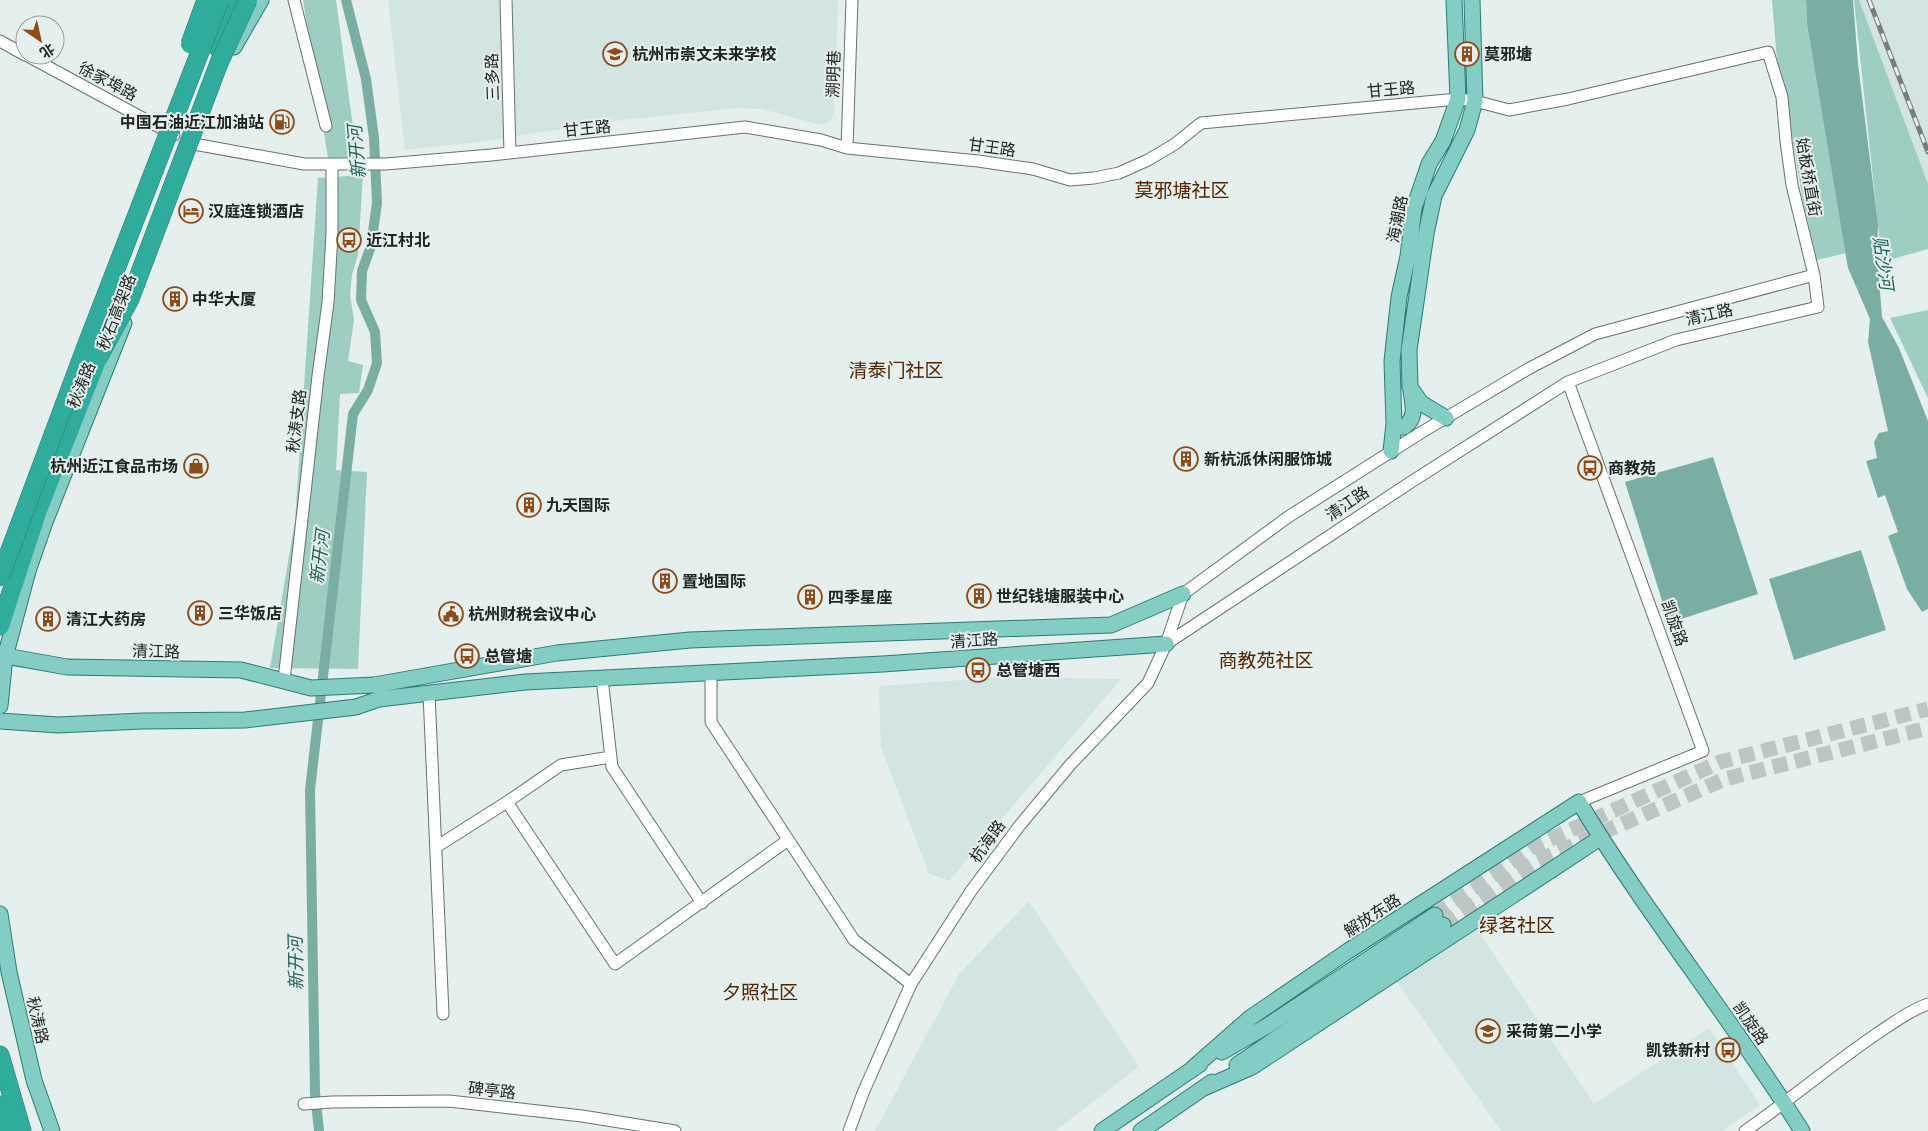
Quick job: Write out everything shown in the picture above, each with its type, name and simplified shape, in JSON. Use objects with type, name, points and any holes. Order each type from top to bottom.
[{"type":"highway","points":[[54,431],[65,388],[206,0]]},
{"type":"highway","name":"秋石高架路","points":[[0,577],[54,431],[220,0]]},
{"type":"highway","name":"秋石高架路","points":[[0,626],[38,510],[236,0]]},
{"type":"highway","points":[[98,358],[130,299],[219,63],[248,0]]},
{"type":"highway","points":[[0,1055],[22,1131]]},
{"type":"highway","points":[[0,1105],[8,1131]]},
{"type":"main road","name":"秋涛路","points":[[0,566],[25,495],[91,352],[225,0]]},
{"type":"main road","name":"秋涛路","points":[[0,706],[3,656],[28,571],[45,522],[158,239],[248,0]]},
{"type":"main road","points":[[223,68],[261,0]]},
{"type":"main road","name":"海潮路","points":[[1391,452],[1394,424],[1392,361],[1399,297],[1408,256],[1414,208],[1429,164],[1443,141],[1458,99],[1454,0]]},
{"type":"main road","name":"海潮路","points":[[1394,424],[1398,427],[1404,427],[1412,420],[1414,412],[1410,387],[1409,350],[1426,234],[1434,196],[1467,130],[1475,101],[1472,0]]},
{"type":"main road","points":[[1410,387],[1421,403],[1446,418]]},
{"type":"main road","name":"清江路","points":[[3,656],[67,667],[241,670],[311,688],[374,685],[557,653],[690,640],[1111,625],[1183,594]]},
{"type":"main road","name":"清江路","points":[[0,721],[58,725],[142,721],[245,720],[356,707],[379,700],[525,682],[883,664],[1166,644]]},
{"type":"main road","name":"凯旋路","points":[[1578,802],[1600,838],[1785,1103],[1802,1131]]},
{"type":"main road","name":"解放东路","points":[[1192,1069],[1258,1012],[1578,802]]},
{"type":"main road","name":"解放东路","points":[[1204,1088],[1252,1068],[1600,838]]},
{"type":"main road","name":"秋涛路","points":[[0,914],[9,972],[34,1080],[52,1131]]},
{"type":"main road","name":"解放东路","points":[[1102,1131],[1192,1069],[1267,1026],[1439,920],[1141,1131]]},
{"type":"street","points":[[294,0],[326,126]]},
{"type":"street","name":"三多路","points":[[506,0],[510,153]]},
{"type":"street","name":"溯明巷","points":[[847,148],[852,0]]},
{"type":"street","name":"徐家埠路","points":[[0,41],[15,49]]},
{"type":"street","name":"甘王路","points":[[194,144],[304,164],[386,164],[510,153],[745,127],[821,140],[847,148],[978,161],[1033,169],[1070,180],[1119,173],[1148,160],[1175,144],[1201,123],[1458,99],[1475,101],[1510,110],[1568,99],[1768,52]]},
{"type":"street","name":"始板桥直街","points":[[1768,52],[1782,97],[1792,185],[1814,275],[1818,307]]},
{"type":"street","name":"徐家埠路","points":[[44,65],[174,135]]},
{"type":"street","name":"秋涛支路","points":[[284,680],[328,303],[332,234],[332,165]]},
{"type":"street","name":"清江路","points":[[1183,594],[1288,517],[1391,452],[1528,369],[1595,334],[1814,275]]},
{"type":"street","name":"清江路","points":[[1166,644],[1403,487],[1568,382],[1676,340],[1818,307]]},
{"type":"street","name":"凯旋路","points":[[1568,382],[1703,751],[1578,802]]},
{"type":"street","name":"杭海路","points":[[849,1131],[863,1093],[911,984],[971,891],[1020,825],[1070,765],[1148,683],[1166,644],[1183,594]]},
{"type":"street","points":[[711,673],[711,722],[854,940],[911,984]]},
{"type":"street","points":[[602,678],[612,767],[702,903]]},
{"type":"street","points":[[429,693],[443,1014]]},
{"type":"street","points":[[436,846],[507,802],[561,765],[611,757]]},
{"type":"street","points":[[507,802],[615,964],[788,840]]},
{"type":"street","points":[[1746,1131],[1854,1050],[1913,1010],[1928,1004]]},
{"type":"street","name":"碑亭路","points":[[304,1104],[332,1102],[449,1102],[582,1116],[675,1131]]},
{"type":"shaded area","points":[[303,0],[336,0],[357,157],[328,158]]},
{"type":"shaded area","name":"杭州市崇文未来学校","points":[[388,0],[838,0],[834,115],[829,122],[821,125],[762,109],[736,108],[614,121],[477,142],[405,150]]},
{"type":"shaded area","points":[[1772,0],[1806,0],[1807,24],[1846,253],[1817,260],[1804,207],[1788,112],[1778,72]]},
{"type":"shaded area","points":[[1806,0],[1853,0],[1858,64],[1878,224],[1877,252],[1882,317],[1899,348],[1928,421],[1928,609],[1922,612],[1907,589],[1888,536],[1898,532],[1885,495],[1878,498],[1866,461],[1877,458],[1874,442],[1879,433],[1888,431],[1868,342],[1870,319],[1848,268],[1807,24]]},
{"type":"shaded area","points":[[1854,0],[1859,0],[1928,184],[1928,249],[1882,262]]},
{"type":"shaded area","points":[[1859,0],[1928,0],[1928,184],[1869,31]]},
{"type":"shaded area","points":[[363,175],[358,255],[352,275],[350,295],[354,320],[348,361],[363,365],[359,393],[340,394],[336,470],[367,472],[358,669],[270,668],[295,521],[318,178]]},
{"type":"shaded area","points":[[1928,310],[1928,398],[1890,318]]},
{"type":"shaded area","points":[[1713,457],[1758,594],[1669,623],[1625,482]]},
{"type":"shaded area","points":[[1861,550],[1886,630],[1794,660],[1769,579]]},
{"type":"shaded area","points":[[1004,677],[1121,679],[949,881],[929,874],[881,747],[879,686]]},
{"type":"shaded area","points":[[1029,901],[1139,1067],[1055,1131],[875,1131],[959,974]]},
{"type":"shaded area","name":"采荷第二小学","points":[[1475,926],[1594,1104],[1709,1028],[1760,1105],[1722,1131],[1501,1131],[1395,979]]},
{"type":"waterway","name":"新开河","points":[[319,1131],[315,1092],[310,790],[353,414],[368,390],[377,363],[375,332],[361,300],[362,271],[371,246],[377,203],[374,138],[366,79],[346,0]]},
{"type":"tunnel","points":[[1435,915],[1533,847],[1720,762],[1928,709]]},
{"type":"tunnel","points":[[1443,925],[1535,862],[1725,779],[1928,728]]},
{"type":"railway","points":[[1869,0],[1928,152]]},
{"type":"place","name":"杭州市崇文未来学校","points":[[615,54]]},
{"type":"place","name":"莫邪塘","points":[[1467,54]]},
{"type":"place","name":"中国石油近江加油站","points":[[282,122]]},
{"type":"place","name":"汉庭连锁酒店","points":[[191,211]]},
{"type":"place","name":"近江村北","points":[[349,240]]},
{"type":"place","name":"中华大厦","points":[[175,299]]},
{"type":"place","name":"新杭派休闲服饰城","points":[[1186,459]]},
{"type":"place","name":"杭州近江食品市场","points":[[196,466]]},
{"type":"place","name":"商教苑","points":[[1590,468]]},
{"type":"place","name":"九天国际","points":[[529,505]]},
{"type":"place","name":"置地国际","points":[[665,581]]},
{"type":"place","name":"世纪钱塘服装中心","points":[[979,596]]},
{"type":"place","name":"四季星座","points":[[810,597]]},
{"type":"place","name":"三华饭店","points":[[200,613]]},
{"type":"place","name":"杭州财税会议中心","points":[[451,614]]},
{"type":"place","name":"清江大药房","points":[[48,619]]},
{"type":"place","name":"总管塘","points":[[467,656]]},
{"type":"place","name":"总管塘西","points":[[978,670]]},
{"type":"place","name":"采荷第二小学","points":[[1488,1031]]},
{"type":"place","name":"凯铁新村","points":[[1728,1050]]},
{"type":"district","name":"莫邪塘社区","points":[[1182,190]]},
{"type":"district","name":"清泰门社区","points":[[896,370]]},
{"type":"district","name":"商教苑社区","points":[[1266,660]]},
{"type":"district","name":"绿茗社区","points":[[1517,925]]},
{"type":"district","name":"夕照社区","points":[[760,992]]},
{"type":"water label","name":"贴沙河","points":[[1883,263]]}]
